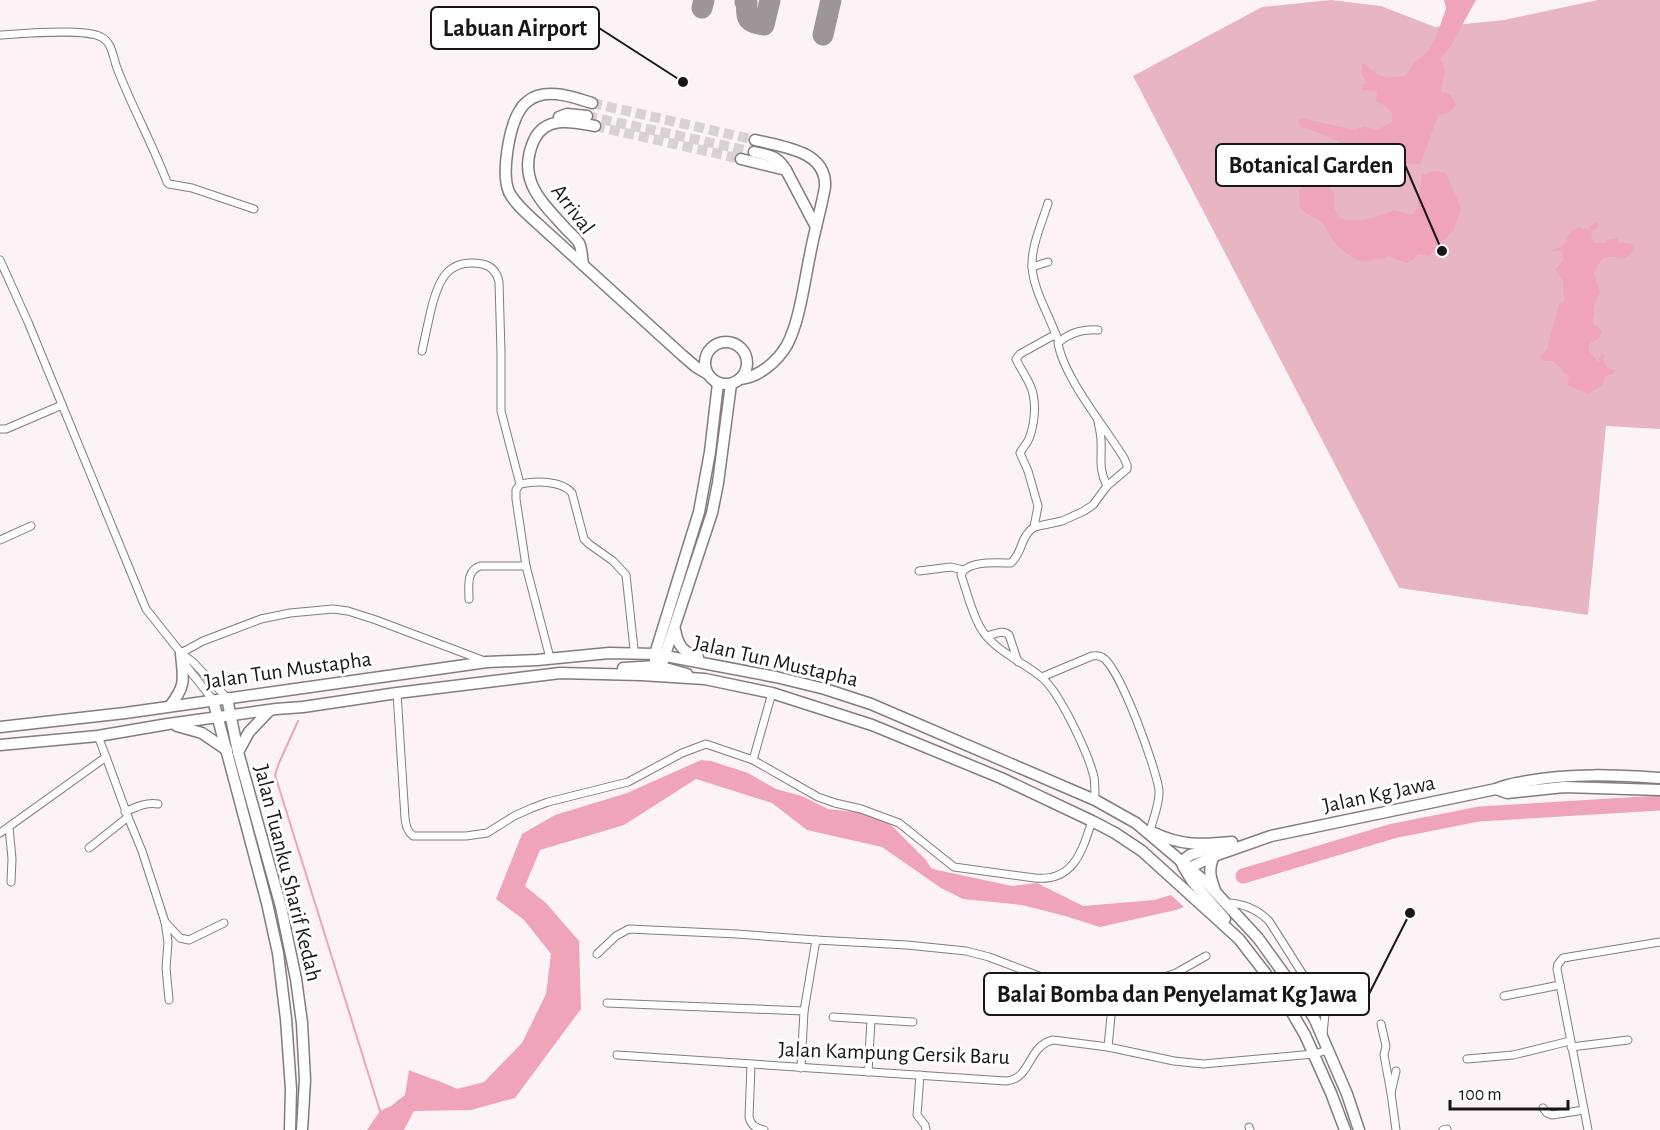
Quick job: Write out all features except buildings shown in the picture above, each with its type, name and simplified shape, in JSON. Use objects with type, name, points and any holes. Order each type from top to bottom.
[{"type":"main road","points":[[592,103],[559,94],[539,95],[531,99],[520,110],[516,118],[506,171],[507,185],[515,202],[682,355],[718,383],[747,378],[766,369],[779,357],[787,344],[795,321],[825,188],[826,177],[823,170],[810,156],[755,140]]},
{"type":"main road","points":[[546,125],[553,119],[567,114],[587,116]]},
{"type":"main road","points":[[546,125],[567,121],[595,126]]},
{"type":"main road","name":"Arrival","points":[[546,125],[539,131],[531,149],[528,160],[530,182],[539,198],[579,242],[584,265]]},
{"type":"main road","points":[[754,152],[775,157],[781,162],[816,227]]},
{"type":"main road","points":[[741,159],[786,170]]},
{"type":"main road","points":[[609,653],[651,644],[670,623],[712,513],[735,381],[744,373],[747,366],[744,352],[739,347],[726,342],[712,346],[705,358],[706,373]]},
{"type":"main road","points":[[658,666],[655,658],[660,655],[670,623],[699,512],[710,452],[718,383]]},
{"type":"main road","points":[[670,623],[677,641],[686,652],[698,658],[712,659],[732,665],[746,672]]},
{"type":"main road","points":[[170,706],[181,692],[183,682],[181,653]]},
{"type":"main road","name":"Jalan Tun Mustapha","points":[[1,724],[125,713],[487,662],[609,653],[660,655],[825,689],[871,704],[982,750],[1095,800],[1136,823],[1215,891],[1258,938],[1281,968],[1305,1003],[1323,1038],[1347,1094],[1359,1130]]},
{"type":"main road","points":[[0,745],[98,736],[168,724],[560,673],[658,666],[705,679],[772,693],[862,722],[1001,778],[1092,821],[1164,864],[1185,866],[1192,881],[1217,909],[1292,1011],[1332,1093],[1341,1130]]},
{"type":"main road","points":[[560,673],[705,679]]},
{"type":"main road","name":"Jalan Tuanku Sharif Kedah","points":[[227,698],[238,752],[281,907],[296,979],[302,1023],[305,1080],[302,1130]]},
{"type":"main road","name":"Jalan Tuanku Sharif Kedah","points":[[213,700],[278,953],[290,1077],[290,1130]]},
{"type":"main road","points":[[238,752],[249,732],[273,710]]},
{"type":"main road","points":[[168,724],[202,734],[227,750]]},
{"type":"main road","name":"Jalan Kg Jawa","points":[[1185,866],[1190,855],[1232,842],[1271,836],[1546,777],[1570,775],[1660,778]]},
{"type":"main road","name":"Jalan Kg Jawa","points":[[1496,789],[1507,792],[1564,787],[1660,790]]},
{"type":"main road","points":[[1136,823],[1168,839],[1191,844],[1232,842]]},
{"type":"main road","name":"Jalan Kg Jawa","points":[[1185,866],[1271,836]]},
{"type":"main road","points":[[1142,851],[1239,939]]},
{"type":"main road","points":[[1214,856],[1209,874],[1215,891]]},
{"type":"street","points":[[0,35],[89,33],[102,37],[111,48],[123,85],[167,182],[254,209]]},
{"type":"street","points":[[1048,203],[1036,239],[1032,267],[1037,290],[1056,334],[1067,369],[1128,466],[1107,486],[1093,505],[1084,511],[1062,521],[1034,527],[1026,532],[1015,559],[1011,563],[971,565],[963,570],[961,575],[975,616],[987,636],[1018,662],[1042,677],[1054,692],[1087,756],[1094,777],[1095,800]]},
{"type":"street","points":[[0,260],[146,609],[181,653],[193,662],[227,698]]},
{"type":"street","points":[[422,351],[434,299],[443,277],[455,266],[470,262],[487,265],[493,269],[498,275],[499,282],[501,411],[520,484]]},
{"type":"street","points":[[1032,267],[1048,262]]},
{"type":"street","points":[[1058,343],[1074,333],[1088,329],[1098,330]]},
{"type":"street","points":[[1034,527],[1038,506],[1020,453],[1029,440],[1032,430],[1034,400],[1029,384],[1016,359],[1020,354],[1056,334]]},
{"type":"street","points":[[0,429],[6,429],[62,405]]},
{"type":"street","points":[[1097,417],[1101,442],[1101,471],[1107,486]]},
{"type":"street","points":[[550,658],[526,566],[519,529],[516,490],[520,484],[530,482],[561,484],[567,487],[572,493],[584,539],[613,561],[626,575],[634,649]]},
{"type":"street","points":[[0,540],[31,526]]},
{"type":"street","points":[[469,599],[471,572],[475,568],[480,566],[526,566]]},
{"type":"street","points":[[920,571],[951,567],[963,570]]},
{"type":"street","points":[[181,653],[203,641],[261,619],[290,613],[333,609],[348,611],[487,662]]},
{"type":"street","points":[[987,636],[1004,632],[1010,635],[1018,662]]},
{"type":"street","points":[[181,653],[187,667],[213,700]]},
{"type":"street","points":[[1042,677],[1092,656],[1105,660],[1114,671],[1151,761],[1159,791],[1150,831]]},
{"type":"street","points":[[398,693],[405,818],[406,827],[413,836],[466,836],[487,833],[532,808],[628,782],[668,759],[706,744],[753,760],[818,797],[899,823],[954,867],[1035,878],[1054,878],[1066,872],[1075,862],[1082,850],[1092,821]]},
{"type":"street","points":[[753,760],[772,693]]},
{"type":"street","points":[[98,736],[142,851],[165,922],[168,942],[165,968],[169,1000]]},
{"type":"street","points":[[0,833],[106,757]]},
{"type":"street","points":[[89,848],[127,814],[143,804],[158,804]]},
{"type":"street","points":[[9,827],[11,882]]},
{"type":"street","points":[[1226,903],[1247,906],[1264,916],[1321,1003],[1325,1014],[1323,1038]]},
{"type":"street","points":[[165,922],[180,938],[189,940],[224,923]]},
{"type":"street","points":[[597,954],[616,936],[629,929],[907,945],[966,951],[990,957],[1047,979],[1100,989],[1113,995],[1176,973],[1206,956]]},
{"type":"street","points":[[801,1068],[804,1011],[816,940]]},
{"type":"street","points":[[1588,1130],[1558,964],[1563,958],[1660,942]]},
{"type":"street","points":[[1504,996],[1560,985]]},
{"type":"street","points":[[1108,1047],[1113,995]]},
{"type":"street","points":[[607,1003],[804,1011]]},
{"type":"street","points":[[833,1017],[913,1022]]},
{"type":"street","points":[[868,1072],[871,1020]]},
{"type":"street","points":[[1381,1024],[1386,1046],[1384,1055],[1396,1130]]},
{"type":"street","name":"Jalan Kampung Gersik Baru","points":[[617,1055],[920,1076],[1012,1080],[1025,1070],[1035,1052],[1044,1042],[1053,1040],[1203,1064],[1314,1054],[1328,1050]]},
{"type":"street","points":[[1467,1059],[1571,1044],[1628,1040]]},
{"type":"street","points":[[751,1065],[749,1117],[755,1128],[764,1130]]},
{"type":"street","points":[[1391,1093],[1396,1071]]},
{"type":"street","points":[[920,1076],[917,1115],[926,1130]]},
{"type":"street","points":[[1543,1108],[1552,1115],[1584,1110]]},
{"type":"shaded area","points":[[1331,0],[1381,6],[1435,27],[1504,20],[1598,0],[1660,0],[1660,429],[1606,426],[1588,615],[1399,588],[1133,76],[1262,7]]},
{"type":"shaded area","points":[[1444,0],[1476,0],[1449,49],[1440,58],[1445,69],[1441,91],[1451,95],[1456,105],[1451,111],[1438,116],[1420,164],[1404,164],[1391,145],[1357,155],[1345,145],[1300,127],[1298,121],[1301,118],[1355,130],[1365,126],[1376,131],[1392,122],[1392,113],[1386,106],[1376,102],[1377,91],[1363,90],[1362,85],[1367,82],[1362,75],[1362,64],[1365,63],[1373,72],[1382,76],[1405,76],[1414,63],[1428,51],[1436,37],[1446,9]]},
{"type":"shaded area","points":[[1434,171],[1446,173],[1461,208],[1454,230],[1430,256],[1418,254],[1407,263],[1387,256],[1385,259],[1367,261],[1354,258],[1333,241],[1323,223],[1300,208],[1299,190],[1305,186],[1326,183],[1334,194],[1334,208],[1341,219],[1368,219],[1394,210],[1411,215],[1417,208],[1422,175]]},
{"type":"shaded area","points":[[1597,221],[1598,227],[1591,233],[1591,239],[1595,243],[1605,243],[1616,237],[1620,243],[1630,243],[1633,250],[1626,258],[1606,257],[1594,273],[1600,293],[1594,306],[1593,321],[1602,331],[1599,338],[1589,344],[1589,351],[1598,362],[1601,357],[1600,353],[1602,353],[1603,362],[1608,368],[1616,370],[1613,374],[1607,375],[1603,384],[1588,394],[1567,385],[1569,377],[1553,361],[1544,361],[1540,358],[1548,348],[1559,304],[1565,297],[1563,281],[1555,269],[1564,260],[1563,254],[1560,250],[1552,251],[1567,241],[1566,238],[1572,230],[1580,227],[1588,230]]},
{"type":"shaded area","points":[[701,760],[748,773],[776,789],[802,796],[828,809],[866,813],[890,824],[931,868],[937,870],[1012,886],[1037,883],[1083,906],[1154,900],[1171,895],[1184,907],[1100,927],[1022,905],[963,899],[941,888],[882,847],[807,830],[772,803],[696,779],[624,825],[540,850],[525,886],[546,903],[579,941],[581,1009],[515,1098],[471,1110],[414,1111],[404,1130],[367,1130],[380,1111],[405,1095],[409,1070],[457,1089],[484,1082],[522,1043],[546,994],[551,954],[524,920],[496,899],[522,834],[555,815],[627,793]]},
{"type":"waterway","points":[[298,721],[275,775],[380,1111]]},
{"type":"waterway","points":[[1243,876],[1393,831],[1479,814],[1660,803]]},
{"type":"taxiway","points":[[702,8],[704,0]]},
{"type":"taxiway","points":[[746,0],[749,19],[754,23],[764,25],[770,0]]},
{"type":"taxiway","points":[[823,35],[831,0]]},
{"type":"tunnel","points":[[592,103],[755,140]]},
{"type":"tunnel","points":[[587,116],[754,152]]},
{"type":"tunnel","points":[[595,126],[741,159]]},
{"type":"place","name":"Labuan Airport","points":[[683,82]]},
{"type":"place","name":"Botanical Garden","points":[[1442,251]]},
{"type":"place","name":"Balai Bomba dan Penyelamat Kg Jawa","points":[[1410,913]]}]
